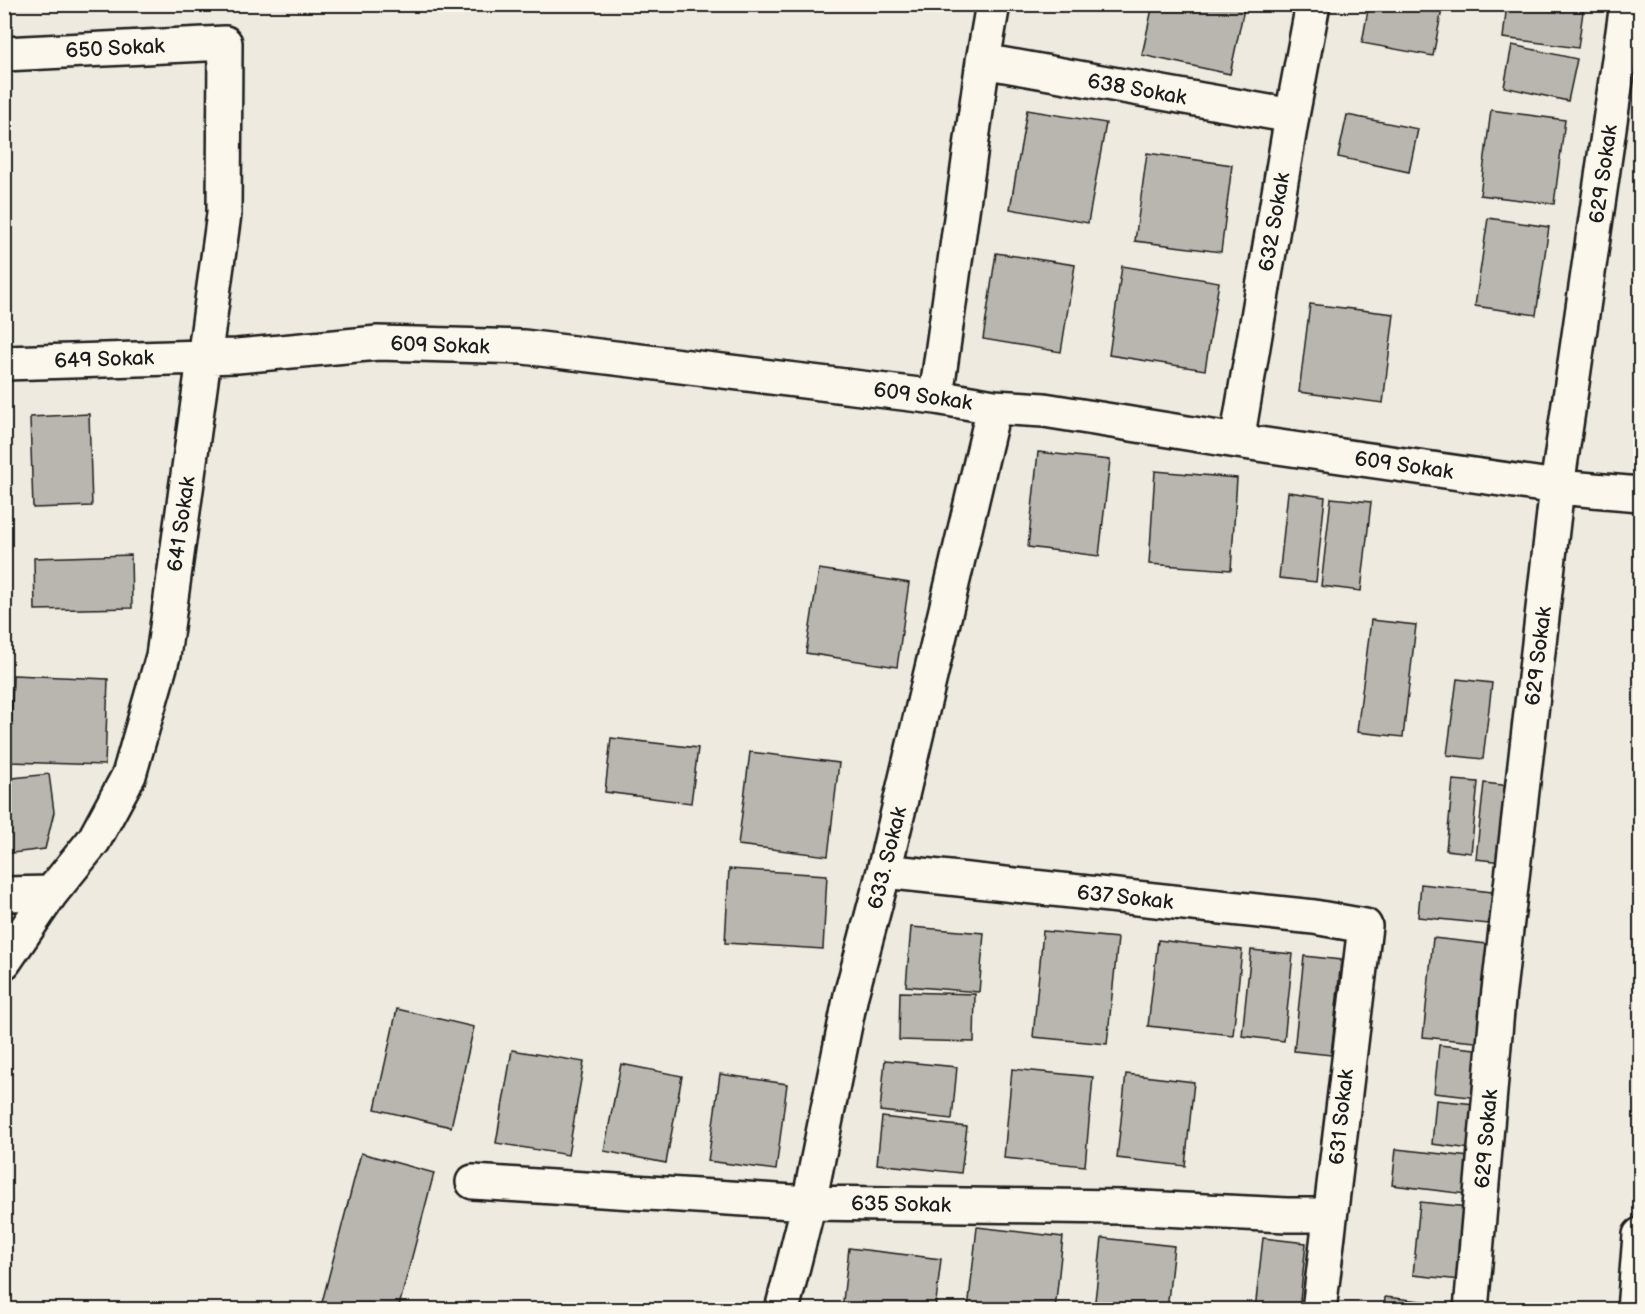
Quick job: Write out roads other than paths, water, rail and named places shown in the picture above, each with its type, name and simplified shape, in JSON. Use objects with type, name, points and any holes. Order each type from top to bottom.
[{"type":"street","points":[[936,397],[993,4]]},
{"type":"street","name":"632 Sokak","points":[[1237,441],[1313,4]]},
{"type":"street","name":"629 Sokak","points":[[1471,1310],[1498,999],[1557,487],[1627,4]]},
{"type":"street","name":"650 Sokak","points":[[4,54],[225,43]]},
{"type":"street","name":"641 Sokak","points":[[4,962],[51,893],[94,840],[129,775],[163,656],[224,214],[225,43]]},
{"type":"street","name":"638 Sokak","points":[[983,61],[1292,116]]},
{"type":"street","name":"609 Sokak","points":[[203,357],[378,343],[524,347],[936,397],[994,407],[1044,410],[1237,441],[1557,487],[1641,494]]},
{"type":"street","name":"649 Sokak","points":[[4,363],[203,357]]},
{"type":"street","name":"633. Sokak","points":[[782,1310],[809,1203],[851,995],[884,871],[994,407]]},
{"type":"street","name":"637 Sokak","points":[[884,871],[1314,917],[1365,926]]},
{"type":"street","points":[[4,894],[51,893]]},
{"type":"street","name":"631 Sokak","points":[[1319,1310],[1365,926]]},
{"type":"street","name":"635 Sokak","points":[[473,1182],[809,1203],[1122,1207],[1330,1215]]},
{"type":"street","points":[[1634,1310],[1641,1235]]}]
